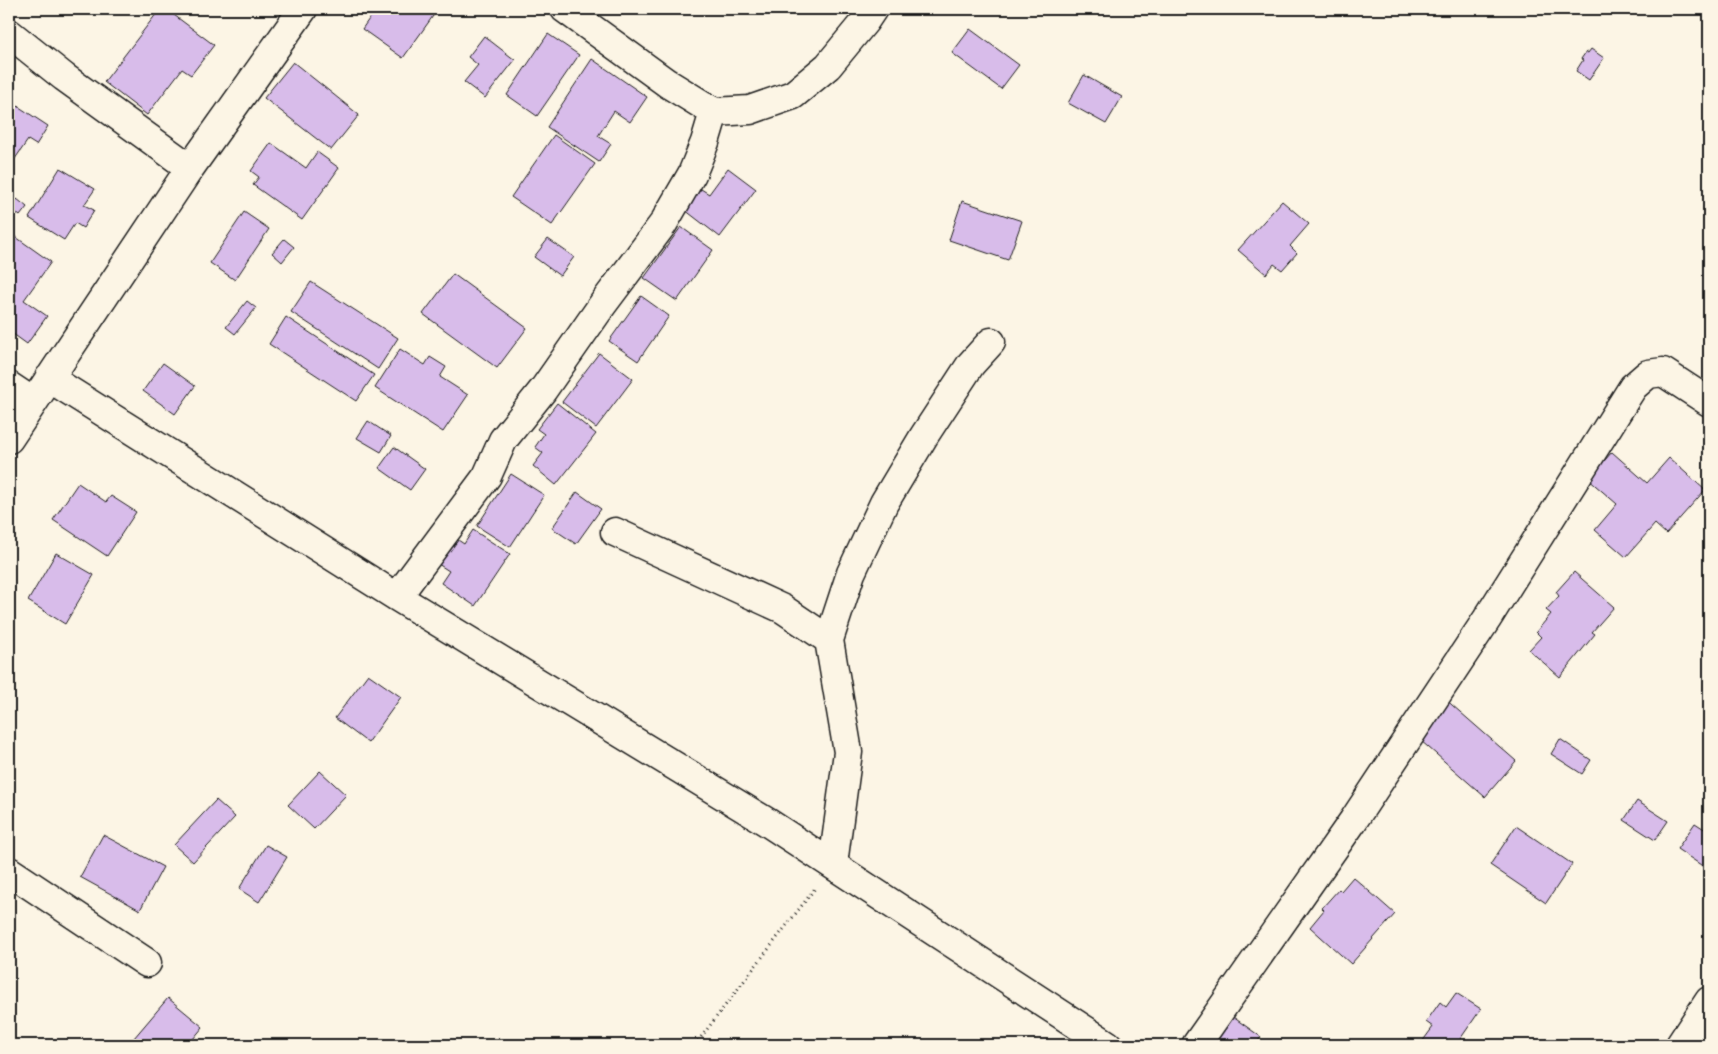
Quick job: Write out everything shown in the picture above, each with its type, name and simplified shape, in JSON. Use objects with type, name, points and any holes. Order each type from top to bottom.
[{"type":"street","points":[[9,439],[190,168],[303,9]]},
{"type":"street","points":[[565,9],[667,84],[714,112],[750,110],[792,95],[828,66],[873,9]]},
{"type":"street","points":[[9,34],[64,77],[190,168]]},
{"type":"street","points":[[397,597],[487,476],[503,440],[543,390],[602,304],[663,224],[692,174],[705,142],[714,112]]},
{"type":"street","points":[[833,864],[848,752],[828,640],[851,573],[884,503],[924,436],[971,364],[991,342]]},
{"type":"street","points":[[1196,1045],[1353,820],[1487,619],[1633,387],[1648,374],[1663,372],[1709,402]]},
{"type":"street","points":[[49,378],[208,480],[397,597],[759,817],[1108,1045]]},
{"type":"street","points":[[9,386],[33,402]]},
{"type":"street","points":[[615,532],[783,609],[828,640]]},
{"type":"street","points":[[9,871],[147,963]]},
{"type":"street","points":[[1680,1045],[1709,1001]]},
{"type":"path","points":[[694,1045],[833,864]]},
{"type":"building","points":[[160,9],[166,9],[214,45],[191,75],[182,69],[147,115],[104,82]]},
{"type":"building","points":[[376,9],[438,9],[403,58],[362,29]]},
{"type":"building","points":[[970,29],[1019,65],[1001,89],[952,53]]},
{"type":"building","points":[[548,34],[579,55],[537,116],[507,95]]},
{"type":"building","points":[[484,36],[515,60],[485,98],[464,82],[478,65],[468,57]]},
{"type":"building","points":[[1591,49],[1604,58],[1589,80],[1576,71],[1583,60],[1581,59]]},
{"type":"building","points":[[592,59],[647,97],[630,122],[614,111],[598,136],[611,144],[599,162],[547,127]]},
{"type":"building","points":[[293,62],[359,115],[331,150],[264,98]]},
{"type":"building","points":[[1084,75],[1122,97],[1106,124],[1068,103]]},
{"type":"building","points":[[10,101],[48,126],[36,145],[28,140],[10,166]]},
{"type":"building","points":[[554,135],[595,164],[552,225],[511,197]]},
{"type":"building","points":[[271,143],[306,168],[317,152],[339,168],[302,220],[253,185],[259,177],[251,171]]},
{"type":"building","points":[[60,168],[95,189],[84,205],[94,210],[83,228],[75,223],[64,240],[29,218]]},
{"type":"building","points":[[728,168],[756,189],[720,237],[685,210],[701,189],[709,194]]},
{"type":"building","points":[[17,199],[27,207],[20,216],[10,208]]},
{"type":"building","points":[[962,201],[1022,221],[1008,260],[949,240]]},
{"type":"building","points":[[1282,201],[1309,224],[1290,246],[1297,253],[1282,270],[1274,264],[1266,274],[1238,250]]},
{"type":"building","points":[[244,212],[269,229],[235,280],[210,263]]},
{"type":"building","points":[[681,227],[713,250],[677,301],[644,278]]},
{"type":"building","points":[[13,235],[51,262],[24,300],[47,316],[27,344],[9,331],[9,242]]},
{"type":"building","points":[[284,239],[294,247],[282,262],[272,253]]},
{"type":"building","points":[[548,239],[574,257],[560,276],[534,257]]},
{"type":"building","points":[[453,274],[527,328],[497,368],[423,314]]},
{"type":"building","points":[[311,282],[398,338],[378,369],[291,312]]},
{"type":"building","points":[[641,296],[669,316],[638,361],[609,341]]},
{"type":"building","points":[[247,301],[256,308],[235,334],[226,327]]},
{"type":"building","points":[[286,317],[374,375],[356,401],[269,344]]},
{"type":"building","points":[[400,349],[425,365],[430,357],[446,367],[440,377],[468,395],[443,432],[375,388]]},
{"type":"building","points":[[599,353],[633,379],[596,428],[562,402]]},
{"type":"building","points":[[163,363],[195,386],[175,414],[143,391]]},
{"type":"building","points":[[557,403],[596,434],[556,485],[533,466],[543,453],[535,447],[544,434],[537,429]]},
{"type":"building","points":[[368,421],[391,436],[381,452],[357,438]]},
{"type":"building","points":[[394,447],[425,469],[410,490],[379,468]]},
{"type":"building","points":[[1612,452],[1647,483],[1669,458],[1705,490],[1666,534],[1655,524],[1626,557],[1595,530],[1617,504],[1588,479]]},
{"type":"building","points":[[511,474],[544,495],[510,547],[477,526]]},
{"type":"building","points":[[78,483],[106,502],[111,496],[136,512],[107,556],[53,520]]},
{"type":"building","points":[[577,492],[601,509],[576,544],[552,528]]},
{"type":"building","points":[[473,530],[510,554],[475,606],[441,583],[449,571],[438,564],[455,538],[464,544]]},
{"type":"building","points":[[56,553],[94,575],[65,624],[28,601]]},
{"type":"building","points":[[1574,572],[1614,607],[1592,632],[1595,634],[1560,677],[1529,650],[1541,637],[1536,632],[1551,614],[1546,610],[1559,596],[1556,592]]},
{"type":"building","points":[[368,674],[401,697],[368,743],[335,718]]},
{"type":"building","points":[[1444,698],[1516,761],[1485,797],[1412,733]]},
{"type":"building","points":[[1560,739],[1591,760],[1582,774],[1551,754]]},
{"type":"building","points":[[320,771],[346,795],[314,829],[288,805]]},
{"type":"building","points":[[216,800],[235,817],[193,862],[174,845]]},
{"type":"building","points":[[1637,801],[1668,821],[1655,840],[1624,820]]},
{"type":"building","points":[[1695,823],[1709,832],[1709,859],[1704,867],[1677,849]]},
{"type":"building","points":[[1516,826],[1572,864],[1546,903],[1490,865]]},
{"type":"building","points":[[103,835],[163,867],[140,910],[80,877]]},
{"type":"building","points":[[266,845],[287,857],[259,902],[239,889]]},
{"type":"building","points":[[1353,877],[1395,914],[1351,964],[1310,927],[1324,910],[1322,908]]},
{"type":"building","points":[[1456,993],[1481,1009],[1456,1045],[1427,1045],[1422,1042],[1433,1027],[1426,1022],[1440,1002],[1446,1007]]},
{"type":"building","points":[[168,998],[203,1027],[188,1045],[128,1045]]},
{"type":"building","points":[[1233,1017],[1261,1037],[1255,1045],[1213,1045]]}]
